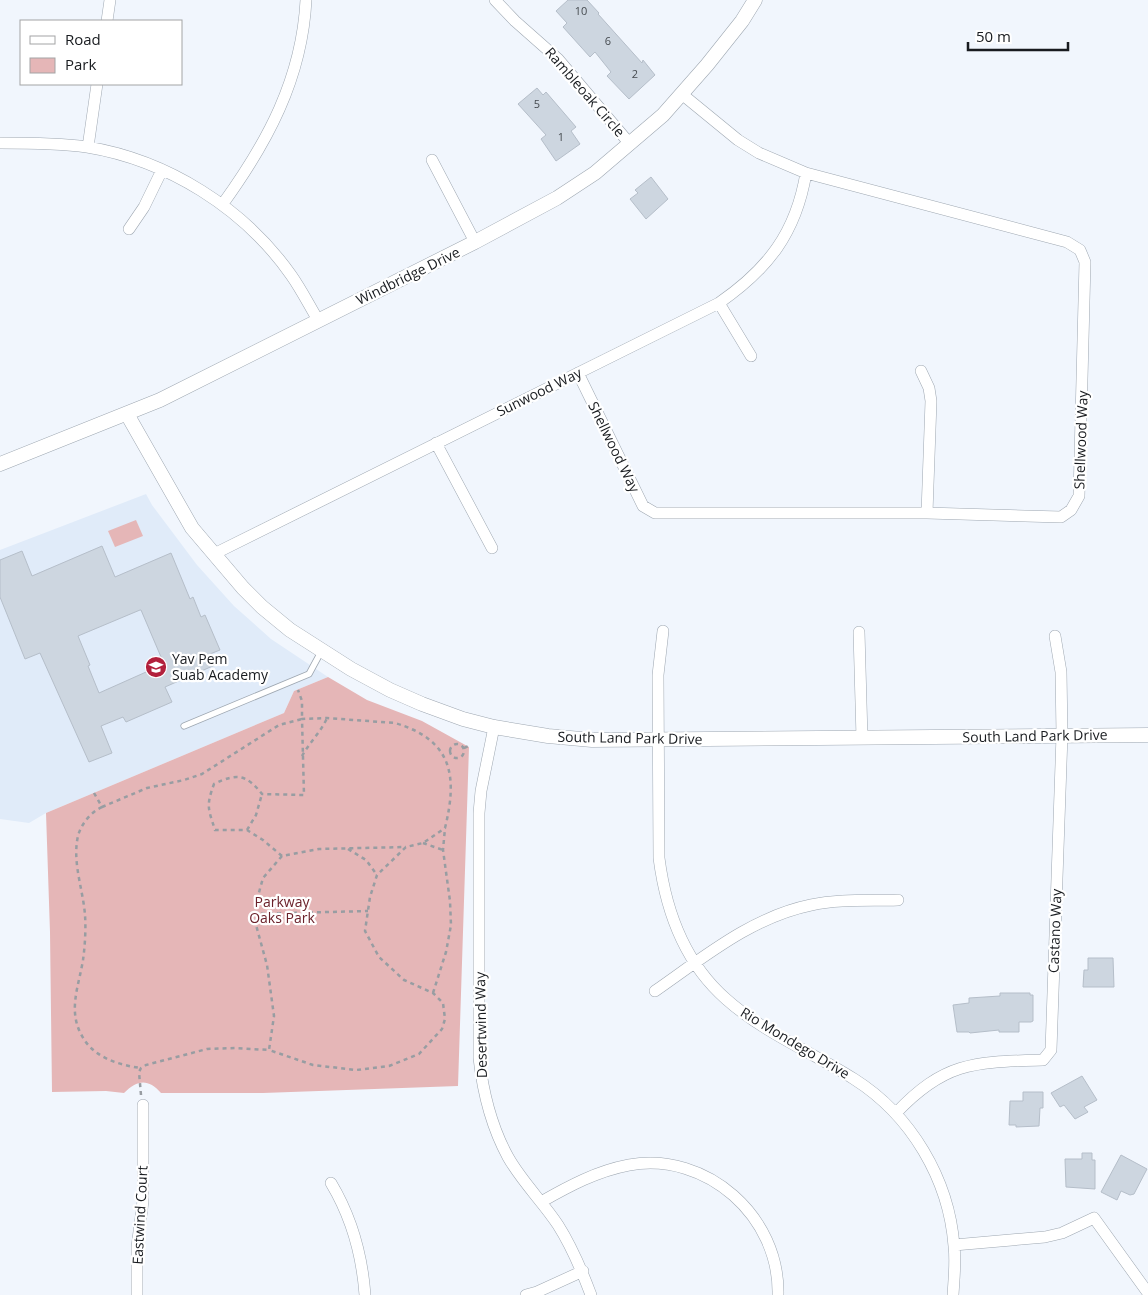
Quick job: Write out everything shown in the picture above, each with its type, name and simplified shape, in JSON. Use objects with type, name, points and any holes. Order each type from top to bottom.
[{"type":"street","points":[[107,20],[110,0]]},
{"type":"street","points":[[222,205],[260,149],[282,102],[295,65],[302,33],[306,0]]},
{"type":"street","name":"Rambleoak Circle","points":[[495,0],[515,21],[558,59],[630,144]]},
{"type":"street","name":"Windbridge Drive","points":[[0,464],[160,400],[475,242],[557,198],[595,172],[630,144],[683,95],[742,21],[755,0]]},
{"type":"street","points":[[88,147],[97,85]]},
{"type":"street","name":"Shellwood Way","points":[[578,373],[643,506],[655,513],[927,513],[1061,517],[1072,510],[1079,496],[1086,262],[1080,250],[1067,242],[806,173],[759,153],[738,140],[683,95]]},
{"type":"street","points":[[0,143],[50,143],[88,147],[121,155],[162,170],[192,186],[222,205],[250,228],[269,248],[290,274],[318,320]]},
{"type":"street","points":[[432,160],[475,242]]},
{"type":"street","points":[[129,229],[144,207],[162,170]]},
{"type":"street","name":"Sunwood Way","points":[[214,554],[719,303],[750,279],[772,255],[785,236],[802,196],[806,173]]},
{"type":"street","points":[[719,303],[751,356]]},
{"type":"street","points":[[921,371],[931,401],[927,513]]},
{"type":"street","name":"South Land Park Drive","points":[[128,414],[192,528],[243,588],[262,607],[290,630],[351,669],[408,698],[463,718],[548,736],[592,740],[1148,735]]},
{"type":"street","points":[[436,443],[492,548]]},
{"type":"street","name":"Rio Mondego Drive","points":[[663,631],[658,675],[659,858],[662,884],[668,909],[678,932],[706,979],[724,998],[744,1014],[874,1093],[896,1113],[915,1138],[941,1185],[948,1211],[954,1245],[953,1295]]},
{"type":"street","points":[[859,632],[862,738]]},
{"type":"street","name":"Castano Way","points":[[896,1113],[919,1090],[953,1070],[974,1064],[1043,1060],[1051,1050],[1062,736],[1061,672],[1055,636]]},
{"type":"street","name":"Desertwind Way","points":[[494,726],[481,791],[480,813],[479,1058],[482,1085],[498,1137],[508,1158],[570,1245],[591,1295]]},
{"type":"street","points":[[655,990],[741,932],[785,912],[836,901],[898,900]]},
{"type":"street","name":"Eastwind Court","points":[[137,1295],[137,1246],[143,1201],[142,1105]]},
{"type":"street","points":[[541,1202],[588,1177],[630,1165],[653,1164],[673,1166],[700,1174],[714,1181],[736,1197],[756,1219],[771,1249],[776,1269],[778,1295]]},
{"type":"street","points":[[331,1183],[350,1219],[359,1246],[364,1274],[365,1295]]},
{"type":"street","points":[[954,1245],[1045,1237],[1062,1233],[1094,1218],[1148,1293]]},
{"type":"street","points":[[526,1295],[582,1272]]},
{"type":"lane","points":[[184,726],[309,674],[322,650]]},
{"type":"path","points":[[262,794],[304,795],[302,701],[298,690]]},
{"type":"path","points":[[302,757],[328,718]]},
{"type":"path","points":[[406,846],[378,875],[370,897],[365,931],[379,957],[404,980],[434,992],[443,1004],[445,1020],[442,1029],[420,1054],[389,1066],[356,1070],[314,1065],[269,1050],[207,1049],[141,1068],[126,1066],[96,1053],[81,1036],[75,1020],[75,994],[83,959],[85,916],[76,850],[79,834],[86,820],[96,810],[147,788],[202,774],[279,724],[302,719],[328,718],[378,721],[405,726],[429,739],[446,759],[451,774],[448,813],[442,850],[450,901],[451,925],[446,952],[434,992]]},
{"type":"path","points":[[458,744],[464,748],[462,757],[455,758],[450,751],[454,745],[458,744]]},
{"type":"path","points":[[464,748],[470,745]]},
{"type":"path","points":[[446,759],[452,755]]},
{"type":"path","points":[[262,794],[256,786],[241,777],[229,777],[214,784],[208,801],[208,808],[215,830],[247,830],[263,840],[282,856]]},
{"type":"path","points":[[94,793],[102,807]]},
{"type":"path","points":[[247,830],[256,815],[262,794]]},
{"type":"path","points":[[269,1050],[274,1016],[268,965],[254,914],[263,878],[282,856],[319,849],[406,846],[423,843],[445,828]]},
{"type":"path","points":[[423,843],[442,850]]},
{"type":"path","points":[[347,848],[366,860],[378,875]]},
{"type":"path","points":[[254,914],[368,911]]},
{"type":"path","points":[[140,1086],[139,1072],[141,1068]]},
{"type":"shaded area","name":"Yav Pem Suab Academy","points":[[146,494],[152,505],[197,565],[234,606],[271,639],[328,677],[294,691],[284,713],[46,813],[29,823],[0,819],[0,550]]},
{"type":"green space","points":[[136,520],[143,536],[115,547],[108,531]]},
{"type":"green space","name":"Parkway Oaks Park","points":[[328,677],[367,700],[422,721],[469,747],[458,1086],[263,1093],[161,1093],[152,1085],[142,1082],[133,1085],[124,1093],[106,1091],[52,1092],[46,813],[284,713],[294,691]]},
{"type":"building","points":[[568,0],[587,0],[642,63],[643,60],[655,75],[629,99],[607,76],[611,72],[595,52],[590,57],[563,27],[567,23],[556,11]]},
{"type":"building","points":[[537,88],[543,95],[546,92],[576,127],[571,131],[580,144],[556,161],[541,139],[546,135],[518,104]]},
{"type":"building","points":[[651,177],[668,199],[646,219],[630,199],[638,193],[635,190]]},
{"type":"building","points":[[102,546],[115,577],[171,553],[190,599],[193,597],[201,617],[205,615],[220,650],[210,654],[215,665],[165,687],[172,702],[126,722],[123,717],[101,726],[112,753],[89,762],[40,653],[25,659],[0,597],[0,560],[22,551],[32,576]],"holes":[[[141,610],[164,664],[99,693],[78,636]]]},
{"type":"building","points":[[1088,958],[1113,958],[1114,987],[1083,987],[1084,970],[1088,970]]},
{"type":"building","points":[[1000,993],[1030,993],[1030,995],[1033,995],[1033,1021],[1019,1022],[1019,1032],[999,1032],[999,1030],[970,1033],[957,1032],[953,1005],[969,1003],[969,998],[1000,996]]},
{"type":"building","points":[[1082,1076],[1097,1100],[1084,1107],[1088,1112],[1075,1119],[1064,1105],[1060,1107],[1051,1093]]},
{"type":"building","points":[[1023,1092],[1043,1092],[1043,1108],[1040,1108],[1039,1126],[1016,1127],[1016,1125],[1009,1125],[1010,1101],[1023,1101]]},
{"type":"building","points":[[1082,1153],[1092,1153],[1092,1160],[1095,1160],[1095,1189],[1066,1187],[1065,1159],[1082,1159]]},
{"type":"building","points":[[1121,1155],[1147,1169],[1134,1194],[1130,1195],[1121,1191],[1117,1200],[1101,1192]]},
{"type":"place","name":"Yav Pem Suab Academy","points":[[156,667]]}]
